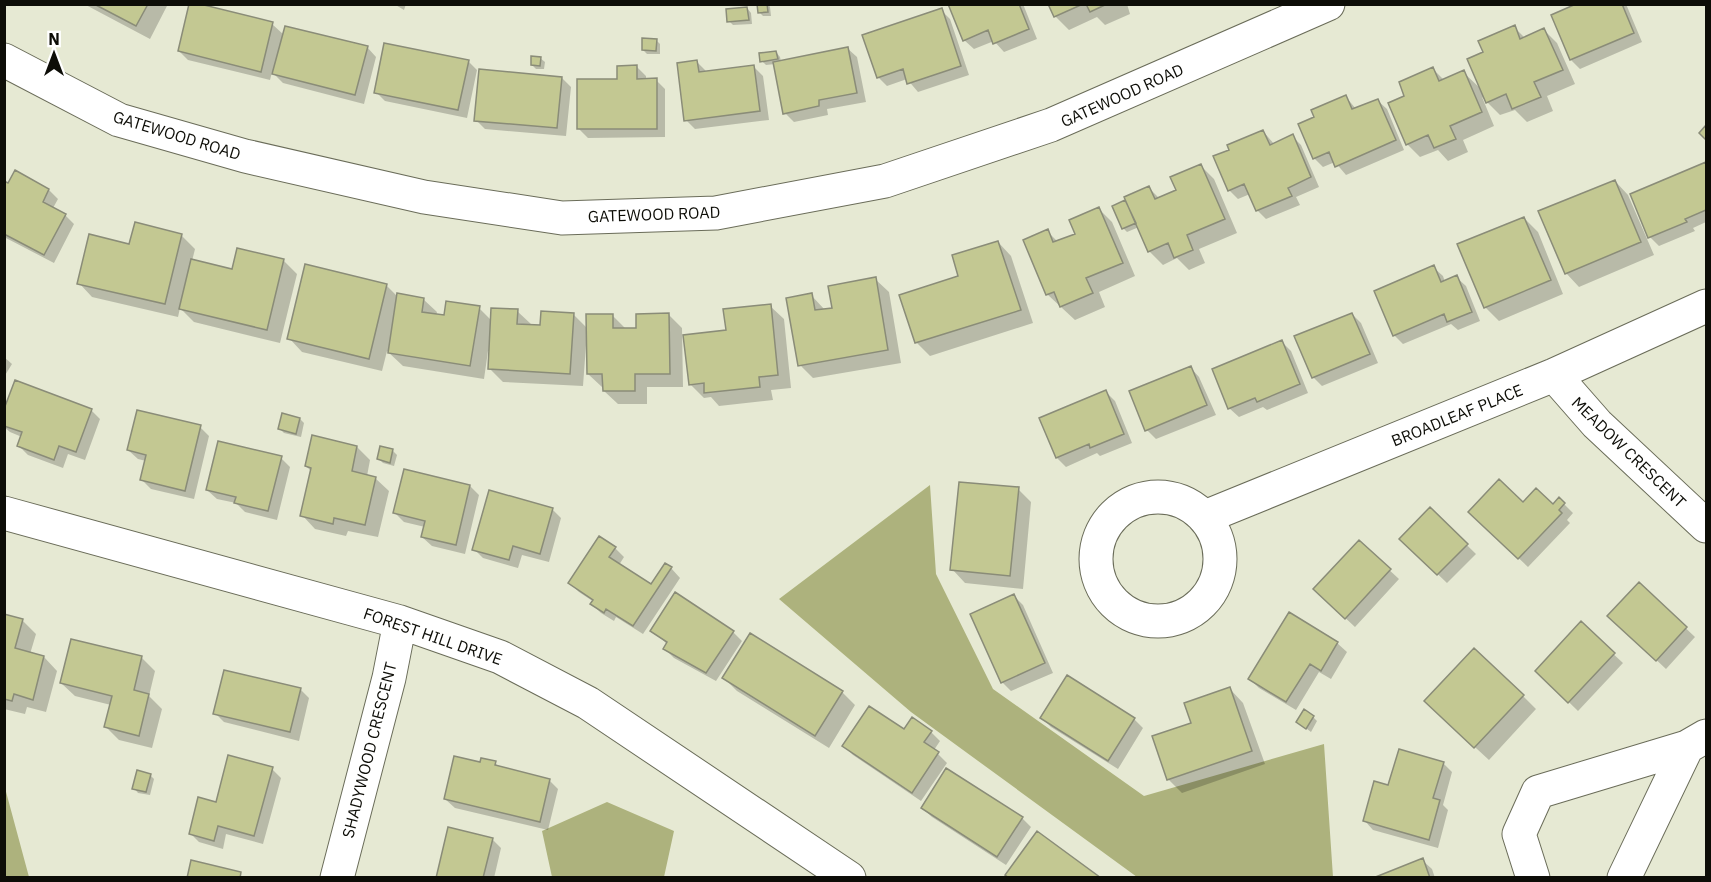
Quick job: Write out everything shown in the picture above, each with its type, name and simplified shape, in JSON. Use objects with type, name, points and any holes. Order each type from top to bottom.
[{"type":"street","name":"GATEWOOD ROAD","points":[[4,60],[119,120],[245,156],[413,194],[562,218],[716,213],[885,181],[1040,129],[1328,4]]},
{"type":"street","name":"BROADLEAF PLACE","points":[[1205,517],[1554,375],[1707,306]]},
{"type":"street","name":"MEADOW CRESCENT","points":[[1554,375],[1597,424],[1707,526]]},
{"type":"street","name":"FOREST HILL DRIVE","points":[[4,513],[400,622],[500,657],[588,704],[849,878]]},
{"type":"street","name":"SHADYWOOD CRESCENT","points":[[337,878],[389,678],[400,622]]},
{"type":"street","points":[[1533,878],[1519,834],[1538,792],[1697,742]]},
{"type":"street","points":[[1624,878],[1697,742]]},
{"type":"green space","points":[[930,485],[936,574],[993,689],[1144,796],[1324,744],[1333,877],[1137,877],[911,712],[779,599]]},
{"type":"green space","points":[[5,788],[29,877],[5,877]]},
{"type":"green space","points":[[607,802],[674,831],[664,877],[552,877],[542,831]]},
{"type":"building","points":[[94,4],[148,4],[136,26]]},
{"type":"building","points":[[189,4],[200,4],[273,22],[261,72],[178,51]]},
{"type":"building","points":[[757,4],[767,4],[768,12],[758,13]]},
{"type":"building","points":[[948,4],[1019,4],[1029,29],[993,44],[988,30],[963,41]]},
{"type":"building","points":[[1048,4],[1083,4],[1054,17]]},
{"type":"building","points":[[1086,4],[1107,4],[1090,12]]},
{"type":"building","points":[[1576,4],[1622,4],[1634,33],[1570,60],[1551,15]]},
{"type":"building","points":[[747,7],[749,20],[727,22],[726,9]]},
{"type":"building","points":[[942,8],[961,66],[907,84],[903,69],[877,78],[862,35]]},
{"type":"building","points":[[1515,25],[1520,39],[1544,28],[1563,70],[1534,82],[1541,97],[1512,109],[1506,94],[1486,103],[1467,59],[1483,52],[1478,41]]},
{"type":"building","points":[[285,26],[368,46],[355,95],[272,74]]},
{"type":"building","points":[[642,38],[657,39],[656,51],[642,50]]},
{"type":"building","points":[[384,43],[469,60],[458,110],[374,93]]},
{"type":"building","points":[[848,47],[857,93],[819,100],[819,106],[783,114],[773,62]]},
{"type":"building","points":[[776,51],[778,59],[760,62],[759,53]]},
{"type":"building","points":[[531,56],[541,57],[540,66],[531,65]]},
{"type":"building","points":[[697,60],[699,72],[754,65],[760,111],[684,121],[677,63]]},
{"type":"building","points":[[637,65],[637,79],[657,78],[657,129],[577,129],[577,79],[617,79],[617,66]]},
{"type":"building","points":[[1433,67],[1439,81],[1464,70],[1482,112],[1450,126],[1456,139],[1434,148],[1428,135],[1406,145],[1388,103],[1404,96],[1399,82]]},
{"type":"building","points":[[479,69],[562,77],[557,128],[474,121]]},
{"type":"building","points":[[1346,95],[1352,109],[1378,99],[1396,140],[1335,167],[1329,152],[1313,159],[1298,124],[1314,117],[1311,110]]},
{"type":"building","points":[[1706,125],[1706,140],[1699,133]]},
{"type":"building","points":[[1263,130],[1270,145],[1293,134],[1311,177],[1288,188],[1292,196],[1256,211],[1244,184],[1228,191],[1213,156],[1229,150],[1227,145]]},
{"type":"building","points":[[1706,162],[1706,210],[1685,219],[1687,222],[1648,238],[1630,194]]},
{"type":"building","points":[[1201,164],[1225,219],[1187,235],[1193,250],[1174,258],[1168,243],[1148,252],[1124,197],[1149,186],[1155,199],[1176,190],[1170,177]]},
{"type":"building","points":[[15,170],[49,189],[43,202],[66,214],[44,255],[4,234],[4,181],[8,183]]},
{"type":"building","points":[[1615,180],[1641,242],[1565,274],[1538,211]]},
{"type":"building","points":[[1125,200],[1136,223],[1122,229],[1112,206]]},
{"type":"building","points":[[1099,207],[1123,263],[1086,278],[1093,293],[1060,307],[1054,292],[1046,295],[1023,240],[1048,229],[1053,242],[1075,234],[1069,220]]},
{"type":"building","points":[[1524,217],[1551,280],[1484,308],[1457,244]]},
{"type":"building","points":[[135,222],[182,234],[165,304],[77,284],[89,234],[129,244]]},
{"type":"building","points":[[998,241],[1021,310],[915,343],[899,295],[958,276],[952,255]]},
{"type":"building","points":[[237,248],[284,259],[267,330],[179,309],[191,259],[232,269]]},
{"type":"building","points":[[305,264],[387,284],[369,359],[287,339]]},
{"type":"building","points":[[1434,265],[1441,282],[1457,275],[1472,312],[1447,322],[1444,314],[1393,336],[1374,291]]},
{"type":"building","points":[[876,277],[888,350],[798,366],[786,298],[812,293],[815,310],[832,308],[828,286]]},
{"type":"building","points":[[397,293],[424,298],[422,312],[444,315],[446,301],[480,306],[470,366],[388,353]]},
{"type":"building","points":[[771,304],[778,375],[759,377],[760,387],[704,393],[704,383],[689,385],[683,335],[726,330],[723,309]]},
{"type":"building","points":[[491,308],[518,309],[517,324],[540,325],[541,311],[574,313],[570,374],[488,369]]},
{"type":"building","points":[[669,313],[670,374],[635,374],[635,391],[603,391],[602,374],[587,374],[586,314],[613,314],[613,328],[636,328],[636,314]]},
{"type":"building","points":[[1352,313],[1370,354],[1312,378],[1294,336]]},
{"type":"building","points":[[1282,340],[1300,384],[1257,402],[1255,398],[1228,409],[1212,369]]},
{"type":"building","points":[[1191,366],[1207,405],[1145,431],[1129,391]]},
{"type":"building","points":[[15,380],[92,409],[76,452],[59,446],[54,460],[17,446],[22,432],[4,426],[4,409]]},
{"type":"building","points":[[1106,390],[1124,434],[1090,448],[1089,444],[1056,458],[1039,418]]},
{"type":"building","points":[[137,410],[201,425],[185,491],[140,480],[146,455],[127,450]]},
{"type":"building","points":[[282,413],[300,418],[296,434],[278,429]]},
{"type":"building","points":[[312,435],[357,446],[352,471],[376,477],[365,525],[334,518],[333,524],[300,516],[311,468],[305,466]]},
{"type":"building","points":[[218,441],[282,456],[268,511],[234,503],[236,497],[206,490]]},
{"type":"building","points":[[380,446],[393,449],[390,463],[377,459]]},
{"type":"building","points":[[404,469],[470,485],[456,545],[421,537],[425,521],[393,513]]},
{"type":"building","points":[[1499,479],[1523,502],[1536,488],[1553,504],[1559,497],[1565,503],[1559,510],[1562,513],[1518,559],[1468,512]]},
{"type":"building","points":[[959,482],[1019,487],[1010,576],[950,570]]},
{"type":"building","points":[[489,490],[553,508],[540,554],[513,546],[509,560],[472,550]]},
{"type":"building","points":[[1430,507],[1468,544],[1437,575],[1399,539]]},
{"type":"building","points":[[599,536],[616,547],[609,557],[651,584],[665,563],[672,567],[633,626],[606,609],[604,613],[590,604],[593,600],[568,583]]},
{"type":"building","points":[[1359,540],[1391,569],[1345,619],[1313,589]]},
{"type":"building","points":[[1639,582],[1687,627],[1656,661],[1607,616]]},
{"type":"building","points":[[675,592],[734,631],[706,673],[663,649],[667,642],[650,631]]},
{"type":"building","points":[[1014,594],[1045,663],[1001,683],[970,614]]},
{"type":"building","points":[[1289,612],[1338,642],[1321,671],[1310,664],[1286,702],[1248,679]]},
{"type":"building","points":[[4,614],[23,619],[15,648],[44,656],[33,700],[14,694],[12,701],[4,699]]},
{"type":"building","points":[[1581,621],[1615,653],[1568,703],[1535,671]]},
{"type":"building","points":[[750,633],[843,691],[815,736],[722,678]]},
{"type":"building","points":[[71,639],[142,656],[134,690],[149,694],[139,736],[104,727],[112,696],[60,683]]},
{"type":"building","points":[[1474,648],[1524,695],[1474,748],[1424,701]]},
{"type":"building","points":[[224,670],[301,688],[290,732],[213,714]]},
{"type":"building","points":[[1067,675],[1135,718],[1108,761],[1040,718]]},
{"type":"building","points":[[1230,687],[1252,751],[1167,780],[1152,736],[1191,723],[1184,703]]},
{"type":"building","points":[[869,706],[904,729],[912,717],[932,731],[924,742],[939,752],[912,793],[842,746]]},
{"type":"building","points":[[1304,709],[1314,716],[1306,729],[1296,722]]},
{"type":"building","points":[[1399,749],[1444,762],[1433,798],[1440,800],[1429,840],[1363,821],[1374,781],[1388,785]]},
{"type":"building","points":[[228,755],[273,767],[254,836],[218,826],[214,841],[189,834],[198,797],[216,802]]},
{"type":"building","points":[[454,756],[480,762],[481,758],[496,761],[495,765],[550,779],[540,822],[444,799]]},
{"type":"building","points":[[946,768],[1023,817],[997,857],[921,808]]},
{"type":"building","points":[[137,770],[151,774],[146,792],[132,789]]},
{"type":"building","points":[[448,827],[493,838],[483,878],[436,878]]},
{"type":"building","points":[[1037,831],[1101,878],[1009,878],[1005,875]]},
{"type":"building","points":[[1423,858],[1430,878],[1373,878]]},
{"type":"building","points":[[191,860],[241,872],[240,878],[187,878]]}]
